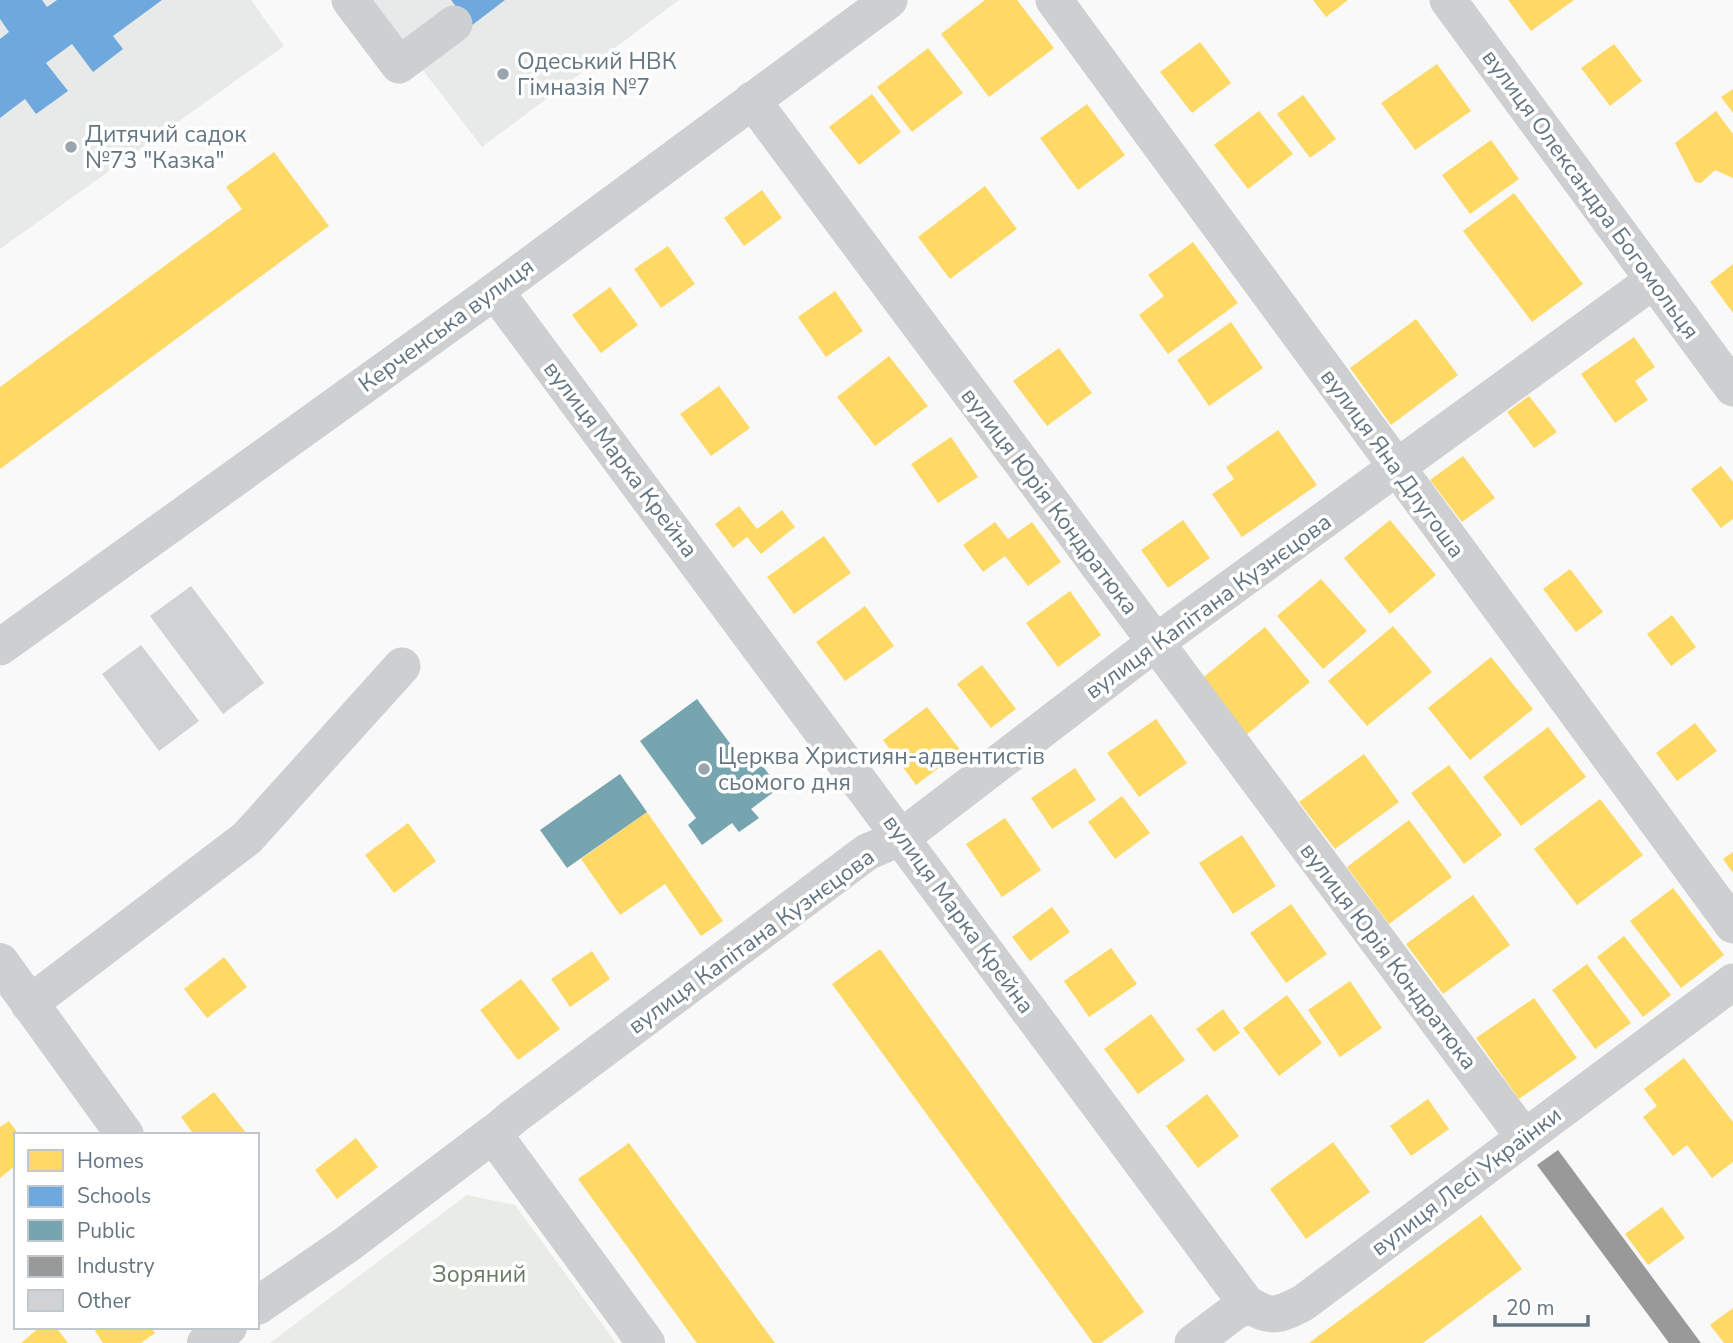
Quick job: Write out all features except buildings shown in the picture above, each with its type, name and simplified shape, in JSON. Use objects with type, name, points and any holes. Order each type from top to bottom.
[{"type":"street","points":[[350,0],[399,65],[454,23]]},
{"type":"street","name":"Керченська вулиця","points":[[0,647],[495,291],[890,0]]},
{"type":"street","name":"вулиця Яна Длугоша","points":[[1054,0],[1733,925]]},
{"type":"street","name":"вулиця Олександра Богомольця","points":[[1448,0],[1733,388]]},
{"type":"street","name":"вулиця Юрія Кондратюка","points":[[752,100],[1524,1137]]},
{"type":"street","name":"вулиця Капітана Кузнєцова","points":[[259,1306],[346,1245],[867,852],[902,837],[1155,643],[1654,280]]},
{"type":"street","name":"вулиця Марка Крейна","points":[[495,291],[1246,1303]]},
{"type":"street","points":[[29,1004],[247,838],[401,666]]},
{"type":"street","points":[[0,962],[124,1133]]},
{"type":"street","name":"вулиця Лесі Українки","points":[[1246,1303],[1262,1314],[1283,1314],[1303,1303],[1733,982]]},
{"type":"street","points":[[493,1134],[646,1343]]},
{"type":"street","points":[[1193,1343],[1246,1303]]},
{"type":"street","points":[[206,1343],[225,1329]]},
{"type":"shaded area","name":"Дитячий садок №73 \"Казка\"","points":[[0,0],[251,0],[284,46],[0,249]]},
{"type":"shaded area","name":"Одеський НВК Гімназія №7","points":[[369,0],[679,0],[482,147]]},
{"type":"green space","name":"Зоряний","points":[[467,1195],[515,1205],[616,1343],[270,1343]]},
{"type":"place","name":"Одеський НВК Гімназія №7","points":[[503,74]]},
{"type":"place","name":"Дитячий садок №73 \"Казка\"","points":[[71,147]]},
{"type":"place","name":"Церква Християн-адвентистів сьомого дня","points":[[704,769]]}]
